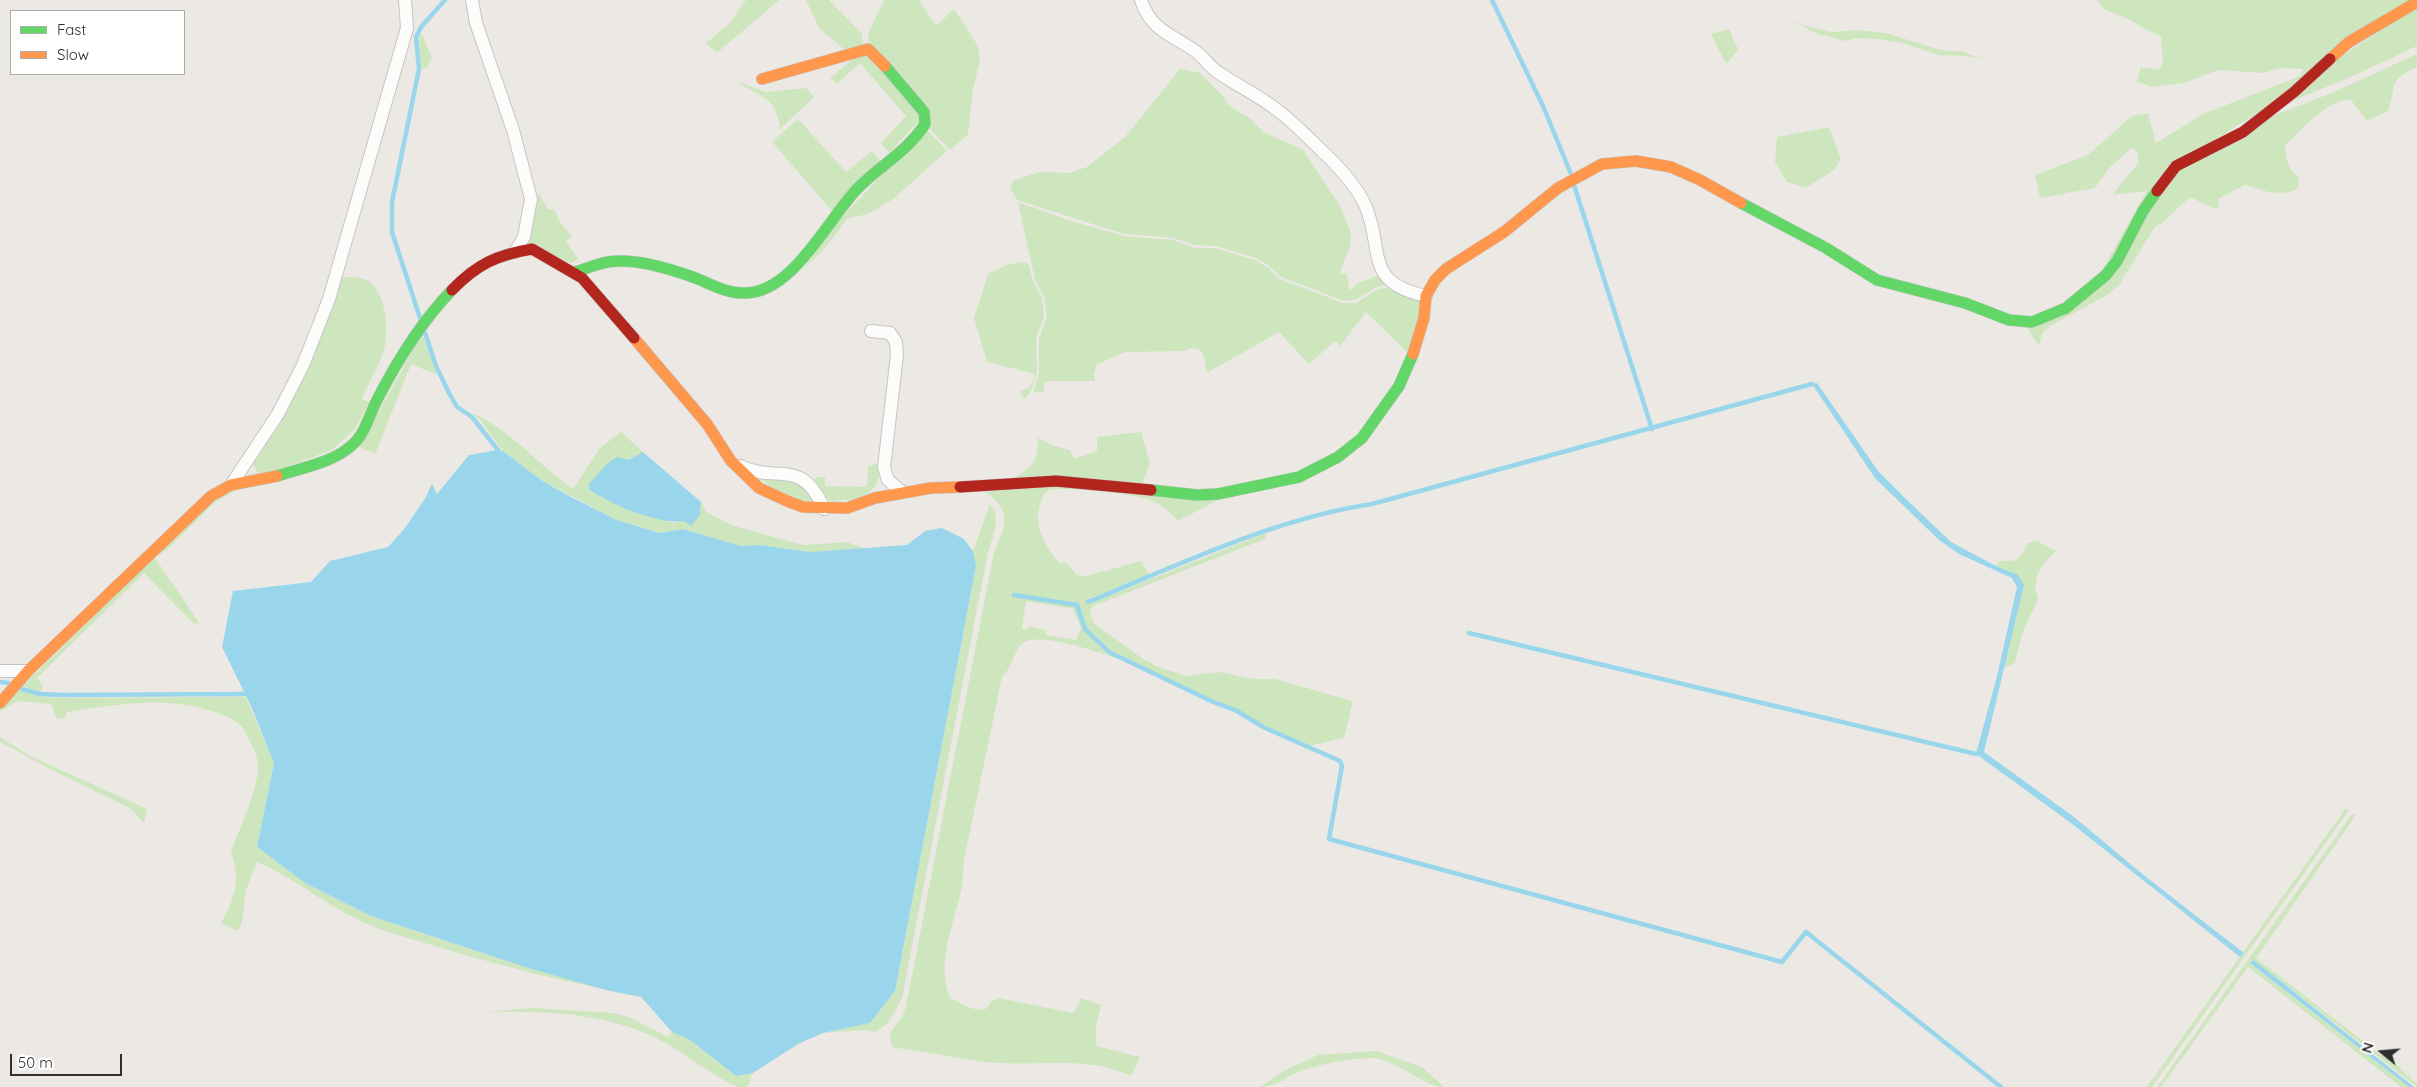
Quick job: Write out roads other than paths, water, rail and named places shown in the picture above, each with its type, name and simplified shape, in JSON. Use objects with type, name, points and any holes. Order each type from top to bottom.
[{"type":"street","points":[[231,485],[278,414],[303,365],[329,299],[407,28],[405,0]]},
{"type":"street","points":[[472,0],[476,23],[513,130],[531,199],[524,237],[515,252]]},
{"type":"street","points":[[1141,0],[1146,15],[1157,27],[1196,51],[1215,70],[1278,111],[1324,152],[1344,174],[1366,208],[1378,260],[1384,273],[1394,284],[1403,290],[1426,296]]},
{"type":"street","points":[[0,703],[28,671],[194,510],[211,496],[231,485],[269,479],[330,459],[352,446],[364,429],[377,400],[396,367],[440,303],[467,275],[480,265],[515,252],[532,249],[574,272],[674,384],[706,424],[731,461],[758,488],[803,506],[824,509],[847,508],[875,498],[931,488],[972,488],[1056,481],[1197,495],[1218,494],[1299,477],[1338,457],[1362,438],[1399,386],[1415,349],[1424,318],[1426,296],[1435,280],[1446,269],[1504,232],[1573,179],[1602,164],[1636,161],[1670,167],[1700,180],[1887,284],[1918,289],[1965,303],[2009,320],[2032,322],[2044,319],[2066,308],[2106,276],[2117,261],[2143,211],[2176,166],[2243,132],[2294,92],[2349,42],[2417,2]]},
{"type":"street","points":[[574,272],[609,262],[628,262],[691,277],[738,292],[751,293],[763,289],[778,280],[804,257],[832,224],[854,192],[909,141],[924,125],[927,118],[924,112],[868,49],[762,79]]},
{"type":"street","points":[[871,331],[890,333],[896,342],[897,355],[884,467],[888,480],[902,492]]},
{"type":"street","points":[[731,461],[752,471],[796,474],[812,488],[824,509]]},
{"type":"street","points":[[0,671],[28,671]]},
{"type":"water","points":[[1817,383],[1878,471],[1907,500],[1951,542],[1996,566],[2018,575],[2024,585],[1984,752],[2074,817],[2146,877],[2244,953],[2240,957],[2071,823],[1976,754],[1997,676],[2017,587],[2012,578],[1959,554],[1939,540],[1875,478],[1812,384]]},
{"type":"water","points":[[498,450],[503,451],[541,480],[571,497],[617,520],[660,533],[683,529],[741,546],[759,545],[811,552],[907,545],[925,531],[942,528],[964,539],[973,551],[976,566],[895,991],[870,1023],[823,1033],[798,1044],[753,1073],[736,1076],[690,1040],[672,1032],[641,997],[606,990],[528,968],[371,916],[305,883],[257,847],[274,763],[251,706],[222,647],[233,591],[311,582],[330,561],[388,547],[405,528],[426,497],[432,484],[437,494],[469,455]]},
{"type":"water","points":[[643,452],[701,502],[700,515],[691,526],[684,521],[648,517],[608,501],[589,489],[589,484],[607,464],[617,457],[629,460]]},
{"type":"water","points":[[2254,960],[2414,1087],[2409,1087],[2250,963]]},
{"type":"waterway","points":[[420,318],[392,232],[392,202],[419,69],[416,37],[421,27],[445,0]]},
{"type":"waterway","points":[[1492,0],[1543,106],[1571,174]]},
{"type":"waterway","points":[[1574,185],[1652,429]]},
{"type":"waterway","points":[[425,333],[436,366],[457,407],[472,417],[498,450]]},
{"type":"waterway","points":[[1088,602],[1228,544],[1299,520],[1372,504],[1812,384]]},
{"type":"waterway","points":[[1014,595],[1077,605],[1085,629],[1109,652],[1211,701],[1237,711],[1263,727],[1340,761],[1342,766],[1329,839],[1782,962],[1806,932],[2001,1087]]},
{"type":"waterway","points":[[1469,633],[1976,754]]},
{"type":"waterway","points":[[0,682],[8,683]]},
{"type":"waterway","points":[[22,689],[40,694],[64,695],[245,694]]}]
